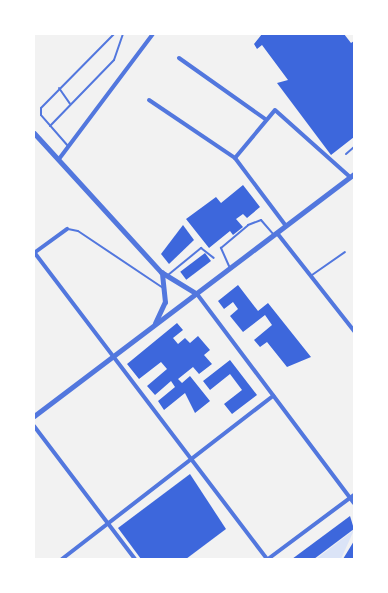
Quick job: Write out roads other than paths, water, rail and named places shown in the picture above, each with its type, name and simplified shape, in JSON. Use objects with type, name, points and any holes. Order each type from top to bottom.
[{"type":"street","points":[[59,159],[153,34]]},
{"type":"street","points":[[179,58],[265,119]]},
{"type":"street","points":[[150,100],[235,158],[286,226]]},
{"type":"street","points":[[34,416],[352,176],[279,111],[271,111],[235,158]]},
{"type":"street","points":[[34,133],[166,276],[197,294],[352,497],[354,503]]},
{"type":"street","points":[[67,229],[34,253],[268,559],[352,497]]},
{"type":"street","points":[[275,234],[354,331]]},
{"type":"street","points":[[154,326],[165,302],[162,272]]},
{"type":"street","points":[[62,559],[274,396]]},
{"type":"street","points":[[34,426],[135,559]]},
{"type":"lane","points":[[69,147],[40,112],[59,88],[114,34]]},
{"type":"lane","points":[[50,126],[114,60],[123,34]]},
{"type":"lane","points":[[59,88],[70,104]]},
{"type":"lane","points":[[346,154],[354,147]]},
{"type":"lane","points":[[231,268],[221,248],[242,230],[261,220],[275,234]]},
{"type":"lane","points":[[67,229],[78,232],[165,289]]},
{"type":"lane","points":[[166,276],[201,248],[214,258]]},
{"type":"lane","points":[[311,276],[345,252]]}]
